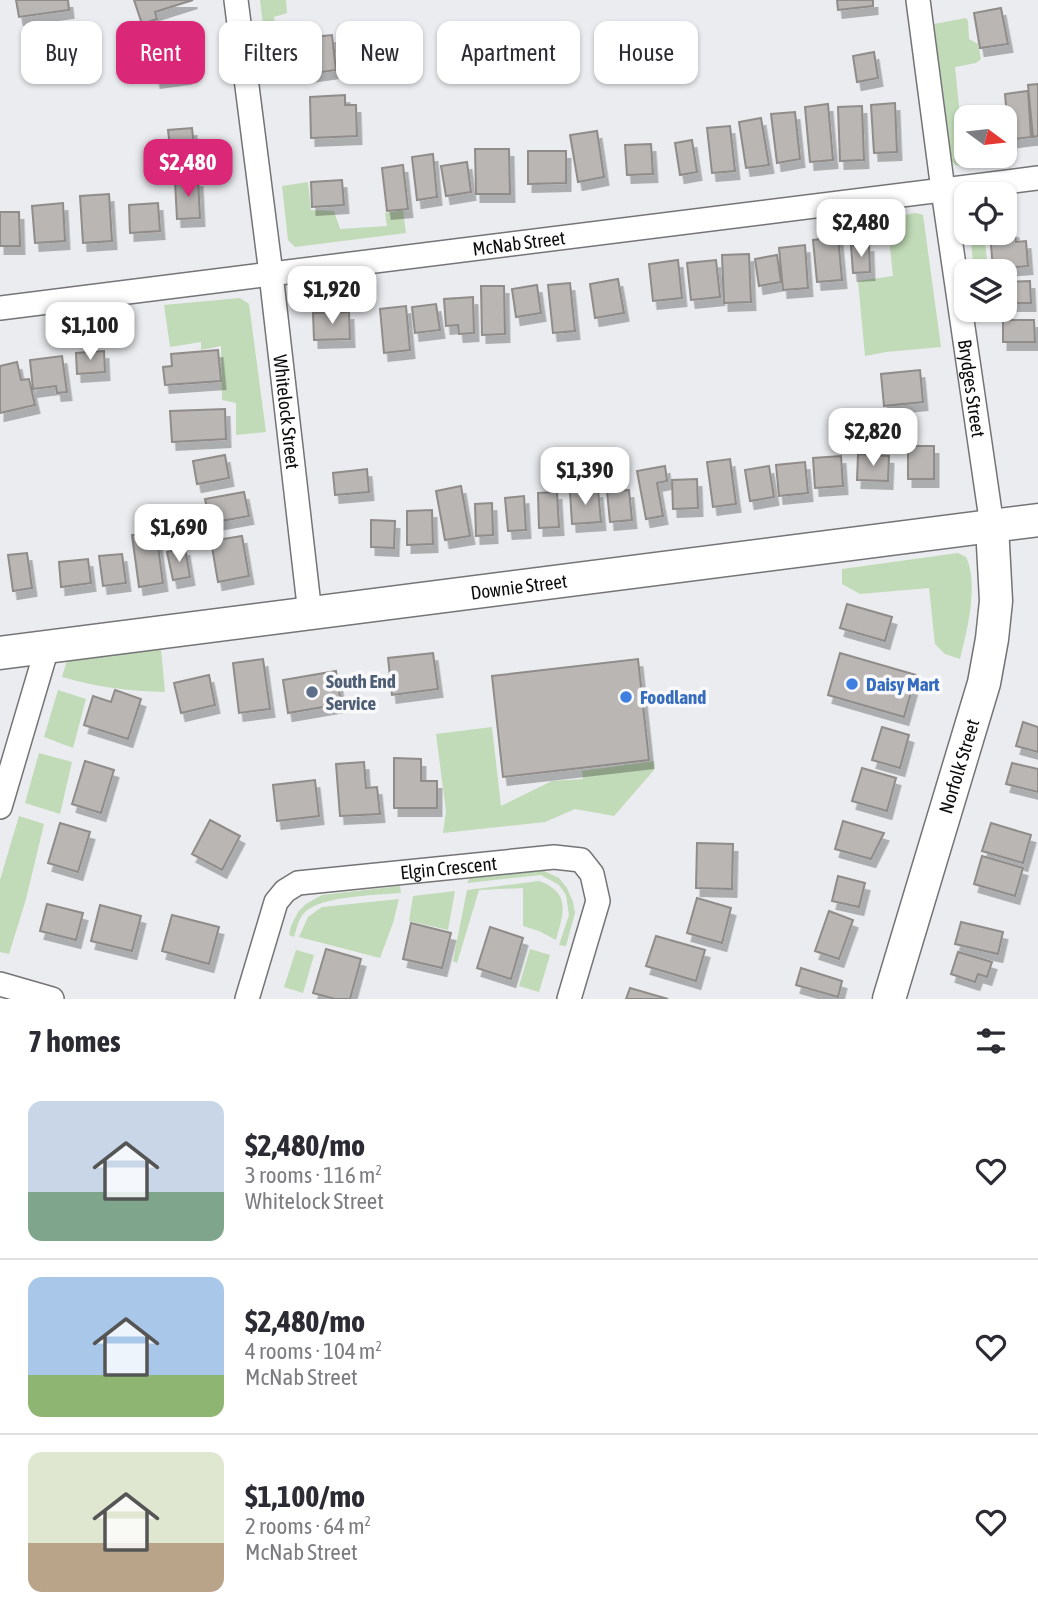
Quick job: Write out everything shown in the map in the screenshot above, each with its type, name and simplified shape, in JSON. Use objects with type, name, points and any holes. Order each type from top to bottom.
[{"type":"main road","name":"Downie Street","points":[[0,653],[1038,520]]},
{"type":"main road","name":"Norfolk Street","points":[[889,999],[984,683],[996,601],[992,526]]},
{"type":"street","name":"Whitelock Street","points":[[236,0],[310,614]]},
{"type":"street","name":"Brydges Street","points":[[918,0],[992,526]]},
{"type":"street","name":"McNab Street","points":[[0,308],[1038,178]]},
{"type":"street","points":[[0,807],[47,648]]},
{"type":"street","name":"Elgin Crescent","points":[[247,999],[276,902],[285,891],[298,883],[554,857],[581,860],[592,874],[598,901],[569,999]]},
{"type":"street","points":[[0,984],[52,999]]},
{"type":"green space","points":[[260,0],[286,0],[287,13],[274,17],[275,21],[263,21]]},
{"type":"green space","points":[[966,18],[969,39],[978,44],[981,59],[976,63],[955,67],[959,105],[954,105],[954,164],[952,161],[934,24]]},
{"type":"green space","points":[[308,182],[311,210],[334,211],[340,229],[387,226],[385,213],[403,210],[406,233],[295,247],[288,240],[282,186]]},
{"type":"green space","points":[[916,213],[923,215],[941,347],[865,356],[858,281],[893,276],[887,218]]},
{"type":"green space","points":[[971,245],[985,245],[987,259],[973,259]]},
{"type":"green space","points":[[240,298],[249,304],[266,432],[236,435],[236,403],[222,400],[221,346],[201,350],[201,342],[170,347],[164,305]]},
{"type":"green space","points":[[958,553],[966,557],[972,580],[966,635],[960,659],[945,654],[935,644],[929,588],[860,594],[842,584],[842,569]]},
{"type":"green space","points":[[161,649],[165,692],[113,688],[62,677],[69,659]]},
{"type":"green space","points":[[58,690],[86,699],[73,748],[44,737]]},
{"type":"green space","points":[[492,727],[501,806],[552,781],[583,779],[582,771],[654,761],[654,770],[614,816],[575,809],[545,822],[443,833],[446,811],[436,734]]},
{"type":"green space","points":[[39,753],[72,762],[60,814],[25,803]]},
{"type":"green space","points":[[19,816],[44,824],[26,899],[9,954],[0,952],[0,880]]},
{"type":"green space","points":[[542,870],[559,878],[573,902],[575,913],[566,946],[559,945],[569,915],[566,895],[559,885],[541,875],[467,883],[470,878]]},
{"type":"green space","points":[[539,881],[557,892],[561,898],[561,922],[556,940],[523,926],[523,888],[479,890],[457,963],[453,961],[467,890]]},
{"type":"green space","points":[[400,886],[401,893],[336,899],[313,907],[301,918],[294,937],[289,935],[298,912],[322,895]]},
{"type":"green space","points":[[455,891],[448,930],[409,921],[413,896]]},
{"type":"green space","points":[[399,899],[380,958],[299,937],[308,917],[322,907]]},
{"type":"green space","points":[[530,949],[550,955],[539,992],[519,986]]},
{"type":"green space","points":[[296,950],[314,955],[303,993],[284,987]]},
{"type":"building","points":[[16,0],[68,0],[69,10],[19,17]]},
{"type":"building","points":[[134,0],[193,0],[155,12],[157,19],[141,21]]},
{"type":"building","points":[[837,0],[873,0],[873,6],[838,10]]},
{"type":"building","points":[[1001,8],[1008,44],[980,48],[974,13]]},
{"type":"building","points":[[332,35],[336,70],[322,72],[322,36]]},
{"type":"building","points":[[874,52],[878,78],[857,82],[853,56]]},
{"type":"building","points":[[1038,84],[1038,136],[1033,137],[1028,85]]},
{"type":"building","points":[[1028,91],[1031,137],[1017,139],[1017,105],[1006,105],[1005,94]]},
{"type":"building","points":[[345,95],[345,105],[356,105],[357,136],[311,138],[310,97]]},
{"type":"building","points":[[895,103],[897,152],[874,153],[871,105]]},
{"type":"building","points":[[828,104],[833,160],[810,162],[805,107]]},
{"type":"building","points":[[862,106],[864,160],[840,161],[838,107]]},
{"type":"building","points":[[795,112],[800,159],[777,163],[771,114]]},
{"type":"building","points":[[761,118],[769,165],[746,168],[739,122]]},
{"type":"building","points":[[730,126],[735,171],[712,173],[707,128]]},
{"type":"building","points":[[192,128],[195,154],[171,156],[168,130]]},
{"type":"building","points":[[597,131],[604,177],[578,182],[570,135]]},
{"type":"building","points":[[692,140],[697,172],[680,175],[675,143]]},
{"type":"building","points":[[651,144],[653,174],[627,175],[625,145]]},
{"type":"building","points":[[475,149],[509,149],[510,194],[476,194]]},
{"type":"building","points":[[528,151],[566,151],[566,183],[528,184]]},
{"type":"building","points":[[433,154],[437,197],[417,200],[412,157]]},
{"type":"building","points":[[467,162],[471,192],[446,196],[441,166]]},
{"type":"building","points":[[403,165],[408,209],[387,211],[382,168]]},
{"type":"building","points":[[198,179],[200,218],[177,219],[175,181]]},
{"type":"building","points":[[342,180],[344,205],[312,207],[311,182]]},
{"type":"building","points":[[109,194],[112,241],[83,243],[80,196]]},
{"type":"building","points":[[63,203],[65,241],[35,243],[32,206]]},
{"type":"building","points":[[158,203],[160,231],[130,233],[129,205]]},
{"type":"building","points":[[0,212],[19,212],[20,246],[0,246]]},
{"type":"building","points":[[838,237],[842,280],[817,282],[813,240]]},
{"type":"building","points":[[1026,241],[1028,266],[1017,267],[1017,259],[992,259],[991,245],[1017,245],[1017,242]]},
{"type":"building","points":[[869,244],[870,272],[853,273],[851,246]]},
{"type":"building","points":[[805,245],[808,288],[783,290],[779,248]]},
{"type":"building","points":[[749,254],[751,302],[724,303],[722,255]]},
{"type":"building","points":[[777,255],[781,282],[759,286],[755,259]]},
{"type":"building","points":[[678,260],[682,298],[653,301],[649,264]]},
{"type":"building","points":[[716,260],[720,297],[691,300],[687,263]]},
{"type":"building","points":[[618,279],[624,313],[595,318],[590,284]]},
{"type":"building","points":[[1030,281],[1031,303],[1017,303],[1017,282]]},
{"type":"building","points":[[570,283],[575,331],[553,333],[548,285]]},
{"type":"building","points":[[537,285],[541,313],[516,317],[512,289]]},
{"type":"building","points":[[481,286],[504,286],[505,334],[482,335]]},
{"type":"building","points":[[473,297],[474,333],[459,334],[458,325],[446,326],[444,299]]},
{"type":"building","points":[[436,304],[440,330],[415,333],[412,307]]},
{"type":"building","points":[[406,306],[410,350],[384,353],[380,309]]},
{"type":"building","points":[[349,312],[350,339],[314,340],[313,313]]},
{"type":"building","points":[[1034,320],[1035,342],[1003,342],[1003,322]]},
{"type":"building","points":[[218,350],[221,381],[165,385],[163,367],[172,366],[171,354]]},
{"type":"building","points":[[104,351],[105,372],[77,374],[76,353]]},
{"type":"building","points":[[62,356],[67,392],[57,393],[56,386],[33,389],[30,360]]},
{"type":"building","points":[[17,362],[21,380],[29,379],[35,405],[0,413],[0,366]]},
{"type":"building","points":[[920,370],[923,402],[884,406],[881,374]]},
{"type":"building","points":[[225,409],[226,439],[172,442],[170,411]]},
{"type":"building","points":[[908,446],[934,446],[934,479],[908,479]]},
{"type":"building","points":[[858,454],[889,456],[888,481],[857,480]]},
{"type":"building","points":[[225,455],[229,478],[197,484],[193,461]]},
{"type":"building","points":[[841,456],[843,486],[815,488],[813,458]]},
{"type":"building","points":[[730,459],[736,504],[713,507],[707,462]]},
{"type":"building","points":[[805,462],[808,493],[779,496],[776,465]]},
{"type":"building","points":[[665,466],[667,481],[657,483],[663,516],[646,519],[637,471]]},
{"type":"building","points":[[769,466],[774,497],[750,501],[745,470]]},
{"type":"building","points":[[367,469],[369,492],[335,495],[333,473]]},
{"type":"building","points":[[697,479],[698,508],[673,509],[672,480]]},
{"type":"building","points":[[461,486],[470,536],[445,540],[436,491]]},
{"type":"building","points":[[598,490],[601,522],[572,524],[570,492]]},
{"type":"building","points":[[629,490],[632,520],[610,522],[607,491]]},
{"type":"building","points":[[244,492],[249,516],[210,523],[205,499]]},
{"type":"building","points":[[557,492],[559,527],[539,528],[538,493]]},
{"type":"building","points":[[524,496],[526,530],[508,531],[505,498]]},
{"type":"building","points":[[492,503],[493,535],[476,536],[475,504]]},
{"type":"building","points":[[432,510],[433,544],[407,545],[407,511]]},
{"type":"building","points":[[371,520],[395,521],[394,548],[371,547]]},
{"type":"building","points":[[156,532],[163,583],[139,587],[132,535]]},
{"type":"building","points":[[242,536],[249,576],[218,582],[211,541]]},
{"type":"building","points":[[185,548],[190,577],[173,580],[167,552]]},
{"type":"building","points":[[27,553],[32,588],[13,591],[8,555]]},
{"type":"building","points":[[122,554],[126,583],[103,586],[99,556]]},
{"type":"building","points":[[88,559],[91,583],[61,587],[59,562]]},
{"type":"building","points":[[847,604],[892,617],[885,641],[840,628]]},
{"type":"building","points":[[433,653],[438,689],[392,695],[388,658]]},
{"type":"building","points":[[840,653],[916,675],[904,717],[828,695]]},
{"type":"building","points":[[263,659],[270,709],[239,713],[233,663]]},
{"type":"building","points":[[638,659],[649,760],[503,777],[492,676]]},
{"type":"building","name":"South End Service","points":[[336,671],[341,704],[288,713],[283,680]]},
{"type":"building","points":[[209,675],[215,705],[181,713],[174,683]]},
{"type":"building","points":[[115,690],[141,699],[128,739],[84,725],[93,696],[111,702]]},
{"type":"building","points":[[1023,722],[1038,727],[1038,752],[1016,746]]},
{"type":"building","points":[[882,727],[909,735],[900,768],[872,760]]},
{"type":"building","points":[[394,758],[421,759],[421,781],[437,781],[437,808],[394,808]]},
{"type":"building","points":[[85,761],[114,770],[101,813],[72,804]]},
{"type":"building","points":[[364,762],[366,788],[377,787],[380,814],[340,816],[336,764]]},
{"type":"building","points":[[1012,763],[1038,769],[1038,792],[1006,784]]},
{"type":"building","points":[[862,768],[896,778],[887,811],[852,801]]},
{"type":"building","points":[[315,780],[319,816],[277,821],[273,785]]},
{"type":"building","points":[[210,820],[240,836],[222,870],[192,854]]},
{"type":"building","points":[[843,821],[884,833],[871,859],[835,849]]},
{"type":"building","points":[[60,823],[90,832],[78,872],[48,863]]},
{"type":"building","points":[[991,823],[1031,835],[1023,863],[982,851]]},
{"type":"building","points":[[697,843],[733,844],[732,889],[696,888]]},
{"type":"building","points":[[982,856],[1023,868],[1015,896],[974,884]]},
{"type":"building","points":[[838,876],[865,883],[859,907],[832,901]]},
{"type":"building","points":[[697,898],[731,908],[722,943],[687,933]]},
{"type":"building","points":[[47,904],[83,913],[76,940],[40,931]]},
{"type":"building","points":[[100,905],[141,916],[132,951],[91,941]]},
{"type":"building","points":[[829,911],[853,920],[839,959],[815,951]]},
{"type":"building","points":[[172,915],[219,927],[209,964],[162,951]]},
{"type":"building","points":[[961,922],[1003,932],[998,954],[955,944]]},
{"type":"building","points":[[411,923],[451,933],[442,968],[403,959]]},
{"type":"building","points":[[490,927],[523,938],[511,979],[477,968]]},
{"type":"building","points":[[656,936],[705,950],[696,981],[646,966]]},
{"type":"building","points":[[326,949],[361,959],[350,999],[335,999],[313,993]]},
{"type":"building","points":[[958,952],[992,962],[987,977],[978,974],[975,982],[951,974]]},
{"type":"building","points":[[801,968],[842,981],[838,997],[796,985]]},
{"type":"building","points":[[630,988],[668,999],[626,999]]},
{"type":"place","name":"Daisy Mart","points":[[852,684]]},
{"type":"place","name":"South End Service","points":[[312,692]]},
{"type":"place","name":"Foodland","points":[[626,697]]}]
